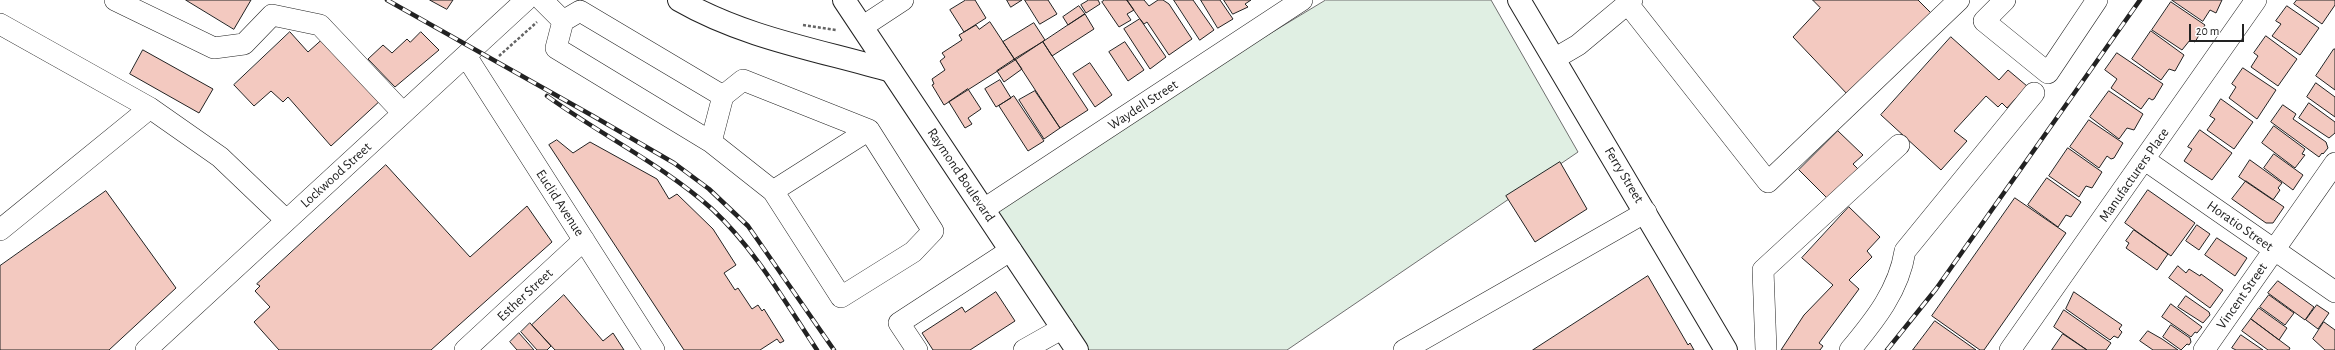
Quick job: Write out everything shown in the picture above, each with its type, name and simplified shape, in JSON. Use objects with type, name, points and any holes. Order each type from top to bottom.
[{"type":"main road","points":[[679,0],[718,21],[748,33],[891,71]]},
{"type":"main road","name":"Raymond Boulevard","points":[[844,0],[1077,350]]},
{"type":"main road","name":"Ferry Street","points":[[1520,0],[1726,350]]},
{"type":"street","points":[[115,0],[214,48],[244,44],[272,15],[320,25],[403,113]]},
{"type":"street","name":"Lockwood Street","points":[[146,350],[526,0]]},
{"type":"street","points":[[862,27],[903,0]]},
{"type":"street","name":"Waydell Street","points":[[984,210],[1302,0]]},
{"type":"street","points":[[1554,59],[1578,45],[1630,2],[1768,182],[1959,0]]},
{"type":"street","points":[[2003,1],[1984,21],[2048,73],[2097,0]]},
{"type":"street","name":"Manufacturers Place","points":[[2010,350],[2256,0]]},
{"type":"street","points":[[711,142],[723,96],[743,80],[868,130],[933,231],[913,252],[841,296],[773,191],[711,142],[556,48],[552,10],[580,11],[723,96]]},
{"type":"street","points":[[0,24],[150,108],[220,157],[286,220]]},
{"type":"street","name":"Euclid Avenue","points":[[466,56],[654,350]]},
{"type":"street","points":[[1850,350],[1882,312],[1902,269],[1905,252],[2034,93]]},
{"type":"street","points":[[0,230],[150,108]]},
{"type":"street","points":[[773,191],[868,130]]},
{"type":"street","points":[[1766,350],[1764,270],[1899,145]]},
{"type":"street","name":"Horatio Street","points":[[2145,160],[2335,292]]},
{"type":"street","name":"Vincent Street","points":[[2204,350],[2335,164]]},
{"type":"street","points":[[1404,350],[1646,212]]},
{"type":"street","name":"Esther Street","points":[[465,350],[584,240]]},
{"type":"street","points":[[917,350],[899,323],[1011,250]]},
{"type":"street","points":[[1024,350],[1063,328]]},
{"type":"path","points":[[499,56],[552,10]]},
{"type":"path","points":[[801,25],[836,30]]},
{"type":"green space","points":[[1326,0],[1491,0],[1578,152],[1287,350],[1076,350],[985,206]]},
{"type":"building","points":[[186,0],[251,0],[234,29]]},
{"type":"building","points":[[430,0],[453,0],[447,9]]},
{"type":"building","points":[[966,0],[975,0],[986,18],[964,32],[950,10]]},
{"type":"building","points":[[1007,0],[1022,0],[1011,7]]},
{"type":"building","points":[[1025,0],[1048,0],[1057,14],[1040,24]]},
{"type":"building","points":[[1089,0],[1098,0],[1100,4],[1086,13],[1081,5]]},
{"type":"building","points":[[1105,0],[1127,0],[1134,10],[1127,14],[1131,20],[1119,27],[1102,2]]},
{"type":"building","points":[[1127,0],[1144,0],[1149,6],[1158,0],[1163,0],[1169,4],[1192,39],[1169,55],[1147,22],[1144,24]]},
{"type":"building","points":[[1174,0],[1193,0],[1214,30],[1200,40]]},
{"type":"building","points":[[1201,0],[1220,0],[1233,19],[1218,28]]},
{"type":"building","points":[[1224,0],[1251,0],[1245,4],[1248,7],[1233,14]]},
{"type":"building","points":[[1813,0],[1918,0],[1932,14],[1849,96],[1793,37],[1820,8]]},
{"type":"building","points":[[2172,0],[2222,0],[2216,13],[2210,10],[2203,21]]},
{"type":"building","points":[[2297,0],[2335,0],[2335,5],[2322,24],[2294,4]]},
{"type":"building","points":[[2171,2],[2205,25],[2195,42],[2190,40],[2182,50],[2152,30]]},
{"type":"building","points":[[1079,6],[1085,14],[1068,25],[1063,17]]},
{"type":"building","points":[[2287,6],[2319,28],[2300,55],[2272,36],[2281,24],[2276,21]]},
{"type":"building","points":[[1085,14],[1094,29],[1052,56],[1043,42]]},
{"type":"building","points":[[1140,19],[1166,57],[1150,69],[1124,29]]},
{"type":"building","points":[[990,22],[1015,60],[944,105],[932,85],[934,84],[932,79],[945,70],[940,61],[945,57],[942,53],[962,40],[959,35],[976,25],[979,29]]},
{"type":"building","points":[[1034,23],[1045,40],[1015,60],[1003,42]]},
{"type":"building","points":[[2151,31],[2184,55],[2175,71],[2169,69],[2161,80],[2132,59]]},
{"type":"building","points":[[290,32],[308,52],[327,35],[382,99],[331,146],[288,97],[283,102],[271,91],[254,106],[234,85]]},
{"type":"building","points":[[421,32],[439,50],[395,87],[368,59],[383,45],[392,53],[407,39],[410,42]]},
{"type":"building","points":[[2266,36],[2297,59],[2278,86],[2251,67],[2258,56],[2254,53]]},
{"type":"building","points":[[1951,37],[1999,80],[2008,70],[2027,86],[2007,108],[2002,103],[1998,107],[1986,96],[1954,131],[1967,141],[1941,170],[1881,115]]},
{"type":"building","points":[[1043,42],[1088,110],[1060,128],[1015,59]]},
{"type":"building","points":[[1125,42],[1144,70],[1128,81],[1109,52]]},
{"type":"building","points":[[2335,49],[2335,90],[2316,76]]},
{"type":"building","points":[[143,50],[213,89],[199,113],[130,74]]},
{"type":"building","points":[[2117,53],[2163,84],[2154,99],[2152,100],[2149,98],[2141,109],[2111,88],[2117,79],[2105,70]]},
{"type":"building","points":[[1015,59],[1022,69],[1004,82],[997,71]]},
{"type":"building","points":[[1090,63],[1112,95],[1095,107],[1073,74]]},
{"type":"building","points":[[2243,68],[2276,90],[2257,119],[2229,98],[2236,87],[2232,84]]},
{"type":"building","points":[[1000,80],[1011,98],[996,107],[985,89]]},
{"type":"building","points":[[2316,83],[2335,97],[2335,117],[2307,97]]},
{"type":"building","points":[[968,89],[981,109],[968,118],[972,124],[965,128],[949,102]]},
{"type":"building","points":[[1035,91],[1060,128],[1044,139],[1019,100]]},
{"type":"building","points":[[2109,91],[2143,114],[2134,130],[2127,128],[2119,139],[2090,117]]},
{"type":"building","points":[[1014,96],[1044,141],[1028,151],[999,106]]},
{"type":"building","points":[[2221,99],[2253,122],[2234,149],[2207,130],[2215,119],[2210,116]]},
{"type":"building","points":[[2309,103],[2335,122],[2335,133],[2329,138],[2299,118]]},
{"type":"building","points":[[2283,105],[2296,114],[2293,119],[2326,142],[2328,148],[2323,154],[2322,153],[2319,157],[2271,122]]},
{"type":"building","points":[[2089,120],[2123,143],[2114,158],[2111,159],[2107,156],[2099,168],[2070,147]]},
{"type":"building","points":[[2274,126],[2305,149],[2302,154],[2305,155],[2295,168],[2262,143]]},
{"type":"building","points":[[2200,130],[2232,153],[2212,180],[2184,161],[2192,149],[2188,147]]},
{"type":"building","points":[[1838,131],[1863,155],[1853,164],[1859,170],[1828,199],[1799,170]]},
{"type":"building","points":[[557,140],[573,153],[590,142],[657,179],[669,199],[677,194],[713,229],[736,265],[724,273],[735,290],[738,288],[752,309],[758,305],[762,311],[764,309],[784,341],[780,343],[777,339],[760,350],[684,350],[549,145]]},
{"type":"building","points":[[2068,148],[2102,172],[2092,188],[2086,186],[2079,197],[2049,176]]},
{"type":"building","points":[[2274,154],[2303,175],[2293,190],[2264,168]]},
{"type":"building","points":[[2250,160],[2282,183],[2278,188],[2280,190],[2273,200],[2239,177]]},
{"type":"building","points":[[1560,162],[1587,209],[1535,242],[1506,196]]},
{"type":"building","points":[[386,165],[470,257],[527,206],[552,242],[431,350],[279,350],[254,322],[270,307],[255,291],[260,286],[257,284]]},
{"type":"building","points":[[2047,178],[2081,202],[2071,217],[2066,215],[2058,227],[2028,205]]},
{"type":"building","points":[[2246,181],[2284,207],[2273,223],[2266,223],[2232,199]]},
{"type":"building","points":[[2148,190],[2195,223],[2171,256],[2125,223]]},
{"type":"building","points":[[106,191],[176,288],[109,350],[0,350],[0,266]]},
{"type":"building","points":[[2015,198],[2066,233],[1984,350],[1980,350],[1932,316]]},
{"type":"building","points":[[1849,207],[1880,237],[1867,251],[1872,257],[1849,280],[1859,289],[1819,343],[1823,346],[1820,350],[1781,350],[1804,315],[1833,285],[1802,258]]},
{"type":"building","points":[[2197,225],[2210,234],[2199,250],[2186,241]]},
{"type":"building","points":[[2134,230],[2168,254],[2157,270],[2126,248],[2129,243],[2126,241]]},
{"type":"building","points":[[2217,238],[2247,258],[2235,276],[2205,255]]},
{"type":"building","points":[[2178,266],[2186,273],[2189,269],[2200,276],[2201,274],[2223,290],[2210,308],[2169,278]]},
{"type":"building","points":[[1648,276],[1688,345],[1690,343],[1694,350],[1533,350]]},
{"type":"building","points":[[2278,281],[2314,307],[2305,320],[2268,293]]},
{"type":"building","points":[[996,292],[1015,321],[970,350],[933,350],[922,333],[962,307],[965,312]]},
{"type":"building","points":[[2074,292],[2122,325],[2119,329],[2122,332],[2118,338],[2114,336],[2110,340],[2066,309]]},
{"type":"building","points":[[564,295],[603,341],[613,333],[624,350],[555,350],[532,325]]},
{"type":"building","points":[[2269,295],[2294,313],[2285,325],[2260,307]]},
{"type":"building","points":[[2186,296],[2209,312],[2210,315],[2203,323],[2178,307]]},
{"type":"building","points":[[2171,304],[2202,327],[2197,333],[2195,332],[2191,337],[2162,317]]},
{"type":"building","points":[[2317,305],[2329,313],[2318,329],[2306,320]]},
{"type":"building","points":[[2259,308],[2287,328],[2279,340],[2251,319]]},
{"type":"building","points":[[2064,310],[2111,343],[2106,350],[2087,350],[2054,327]]},
{"type":"building","points":[[2251,319],[2290,348],[2289,350],[2268,350],[2242,331]]},
{"type":"building","points":[[1935,321],[1976,350],[1913,350]]},
{"type":"building","points":[[2324,322],[2335,330],[2335,350],[2325,350],[2313,339]]},
{"type":"building","points":[[530,323],[551,346],[547,350],[537,350],[521,332]]},
{"type":"building","points":[[2171,325],[2190,338],[2191,342],[2189,345],[2187,344],[2181,350],[2163,337]]},
{"type":"building","points":[[2148,331],[2178,350],[2153,350],[2140,341]]},
{"type":"building","points":[[519,333],[534,350],[517,350],[510,342]]},
{"type":"building","points":[[2063,334],[2087,350],[2052,350]]},
{"type":"building","points":[[2241,335],[2263,350],[2236,350],[2232,348]]},
{"type":"railway","points":[[387,0],[674,163],[709,189],[748,226],[834,350]]},
{"type":"railway","points":[[1887,350],[1936,289],[2140,0]]},
{"type":"railway","points":[[547,96],[673,178],[712,209],[742,241],[769,276],[817,350]]}]
